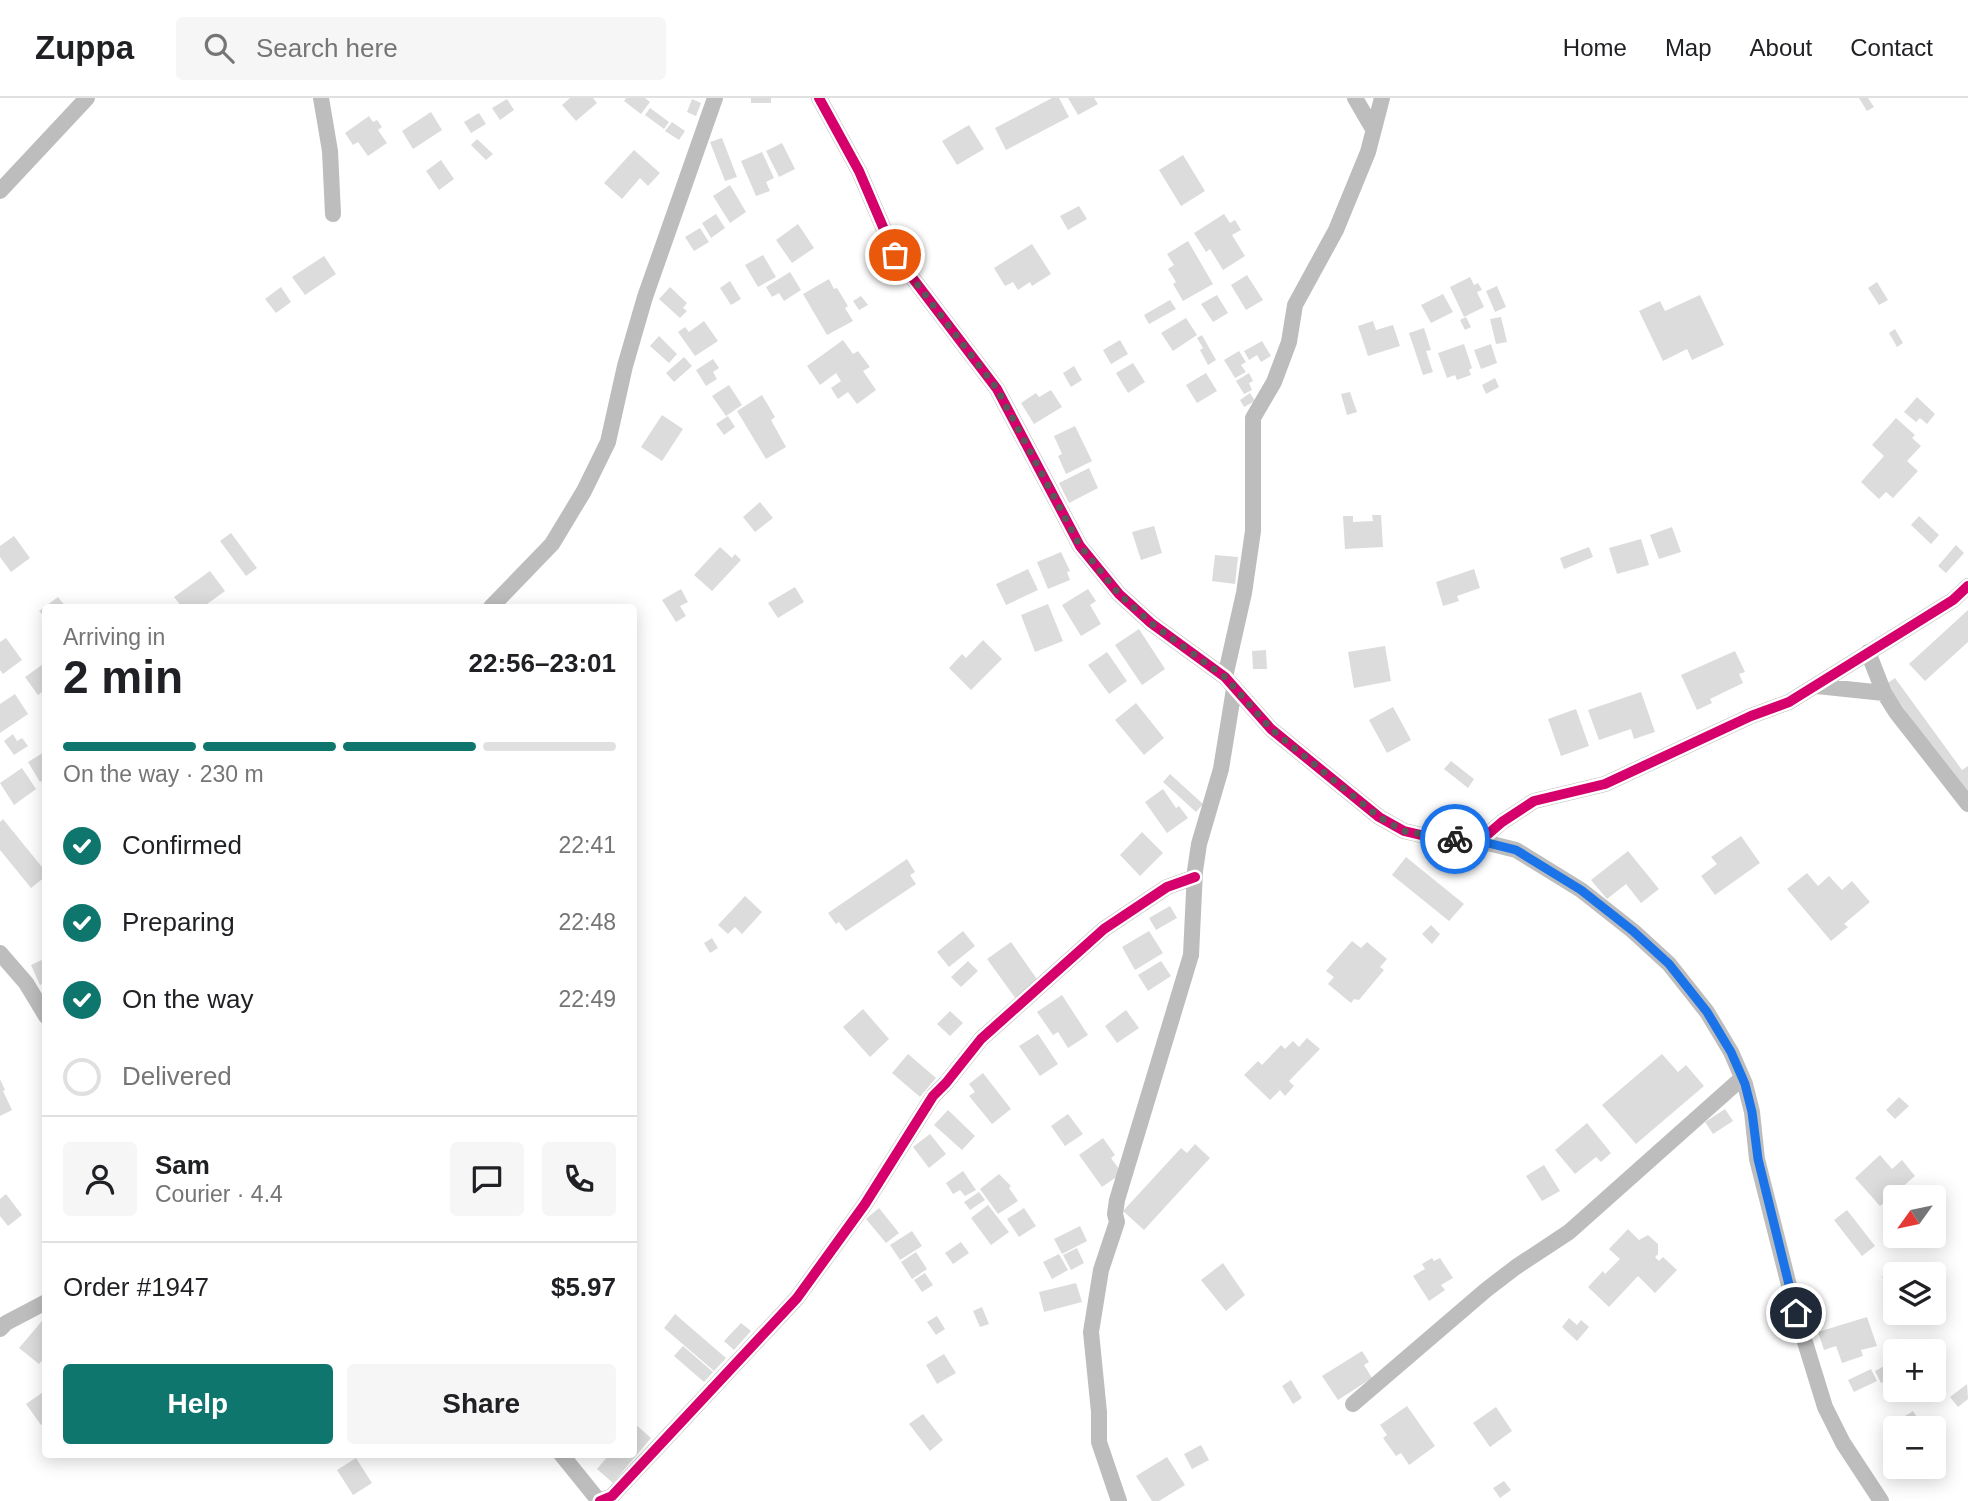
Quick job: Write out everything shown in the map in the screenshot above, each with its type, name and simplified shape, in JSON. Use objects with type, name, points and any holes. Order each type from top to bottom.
[{"type":"street","points":[[0,191],[87,98]]},
{"type":"street","points":[[321,98],[330,151],[333,214]]},
{"type":"street","points":[[494,604],[552,544],[584,491],[608,442],[625,366],[645,297],[715,98]]},
{"type":"street","points":[[819,98],[859,171],[895,255],[997,389],[1080,546],[1119,594],[1151,623],[1229,683],[1271,729],[1379,817],[1404,831],[1438,839],[1480,841],[1516,850],[1581,890],[1633,931],[1669,964],[1707,1012],[1731,1052],[1742,1078],[1752,1112],[1758,1159],[1796,1313],[1822,1397],[1843,1443],[1881,1501]]},
{"type":"street","points":[[1355,98],[1373,130]]},
{"type":"street","points":[[1119,1501],[1099,1442],[1099,1412],[1091,1332],[1095,1299],[1116,1222],[1117,1200],[1191,954],[1199,845],[1221,769],[1229,683],[1253,531],[1253,418],[1274,382],[1289,342],[1295,305],[1336,230],[1368,152],[1382,98]]},
{"type":"street","points":[[1480,841],[1502,822],[1534,801],[1605,784],[1751,716],[1789,702],[1952,600],[1968,586]]},
{"type":"street","points":[[1868,652],[1884,693],[1968,804]]},
{"type":"street","points":[[1817,686],[1884,693]]},
{"type":"street","points":[[564,1458],[600,1501],[612,1496],[797,1298],[865,1204],[933,1096],[981,1039],[1104,929],[1167,887],[1195,877]]},
{"type":"street","points":[[0,953],[26,983],[42,1009]]},
{"type":"street","points":[[1353,1404],[1486,1290],[1569,1233],[1742,1078]]},
{"type":"street","points":[[0,1329],[6,1323],[42,1304]]},
{"type":"building","points":[[570,98],[593,98],[597,103],[576,121],[562,105]]},
{"type":"building","points":[[626,98],[645,98],[650,102],[641,114],[624,101]]},
{"type":"building","points":[[751,98],[771,98],[771,103],[751,103]]},
{"type":"building","points":[[1052,98],[1059,98],[1069,117],[1006,150],[995,128]]},
{"type":"building","points":[[1068,98],[1094,98],[1098,104],[1078,115]]},
{"type":"building","points":[[1859,98],[1868,98],[1874,107],[1867,111]]},
{"type":"building","points":[[507,99],[514,110],[500,120],[492,108]]},
{"type":"building","points":[[692,99],[701,103],[696,116],[687,112]]},
{"type":"building","points":[[650,108],[669,122],[664,129],[645,115]]},
{"type":"building","points":[[431,112],[442,130],[413,149],[402,131]]},
{"type":"building","points":[[479,113],[486,124],[471,133],[464,122]]},
{"type":"building","points":[[369,116],[373,122],[377,120],[382,127],[378,130],[387,143],[368,156],[358,142],[353,145],[345,133]]},
{"type":"building","points":[[672,122],[685,131],[679,140],[665,131]]},
{"type":"building","points":[[969,125],[984,149],[957,165],[942,141]]},
{"type":"building","points":[[722,138],[737,177],[725,181],[710,142]]},
{"type":"building","points":[[477,139],[493,154],[486,160],[471,145]]},
{"type":"building","points":[[782,143],[795,169],[779,177],[766,151]]},
{"type":"building","points":[[634,150],[660,173],[648,186],[640,178],[622,199],[604,183]]},
{"type":"building","points":[[762,152],[774,178],[766,182],[770,191],[756,196],[741,161]]},
{"type":"building","points":[[1183,155],[1205,191],[1181,206],[1159,170]]},
{"type":"building","points":[[441,160],[454,179],[439,190],[426,171]]},
{"type":"building","points":[[730,185],[746,212],[730,223],[713,196]]},
{"type":"building","points":[[1079,206],[1087,219],[1068,230],[1060,216]]},
{"type":"building","points":[[716,214],[725,228],[711,238],[702,223]]},
{"type":"building","points":[[1224,214],[1230,223],[1235,220],[1241,230],[1232,235],[1245,256],[1223,270],[1210,249],[1206,252],[1194,233]]},
{"type":"building","points":[[798,224],[814,248],[792,263],[776,240]]},
{"type":"building","points":[[700,228],[709,242],[694,251],[685,237]]},
{"type":"building","points":[[1188,241],[1213,284],[1183,301],[1173,284],[1176,282],[1168,269],[1174,265],[1167,254]]},
{"type":"building","points":[[1032,244],[1051,274],[1032,286],[1030,282],[1018,290],[1013,282],[1005,286],[994,268]]},
{"type":"building","points":[[763,255],[776,277],[758,287],[745,265]]},
{"type":"building","points":[[324,256],[336,274],[305,295],[292,277]]},
{"type":"building","points":[[790,272],[801,290],[784,301],[779,293],[772,297],[766,287]]},
{"type":"building","points":[[1247,275],[1263,300],[1246,310],[1231,285]]},
{"type":"building","points":[[1470,277],[1474,285],[1478,283],[1482,290],[1477,292],[1484,307],[1464,317],[1450,287]]},
{"type":"building","points":[[829,279],[848,306],[845,308],[853,321],[827,335],[803,294]]},
{"type":"building","points":[[730,281],[741,299],[731,305],[720,288]]},
{"type":"building","points":[[1877,282],[1888,300],[1879,305],[1868,288]]},
{"type":"building","points":[[1497,286],[1506,307],[1495,312],[1486,291]]},
{"type":"building","points":[[281,287],[291,302],[276,313],[265,299]]},
{"type":"building","points":[[670,287],[687,303],[683,308],[687,311],[680,318],[659,299]]},
{"type":"building","points":[[1443,294],[1453,312],[1431,323],[1421,305]]},
{"type":"building","points":[[1217,295],[1228,313],[1213,322],[1201,304]]},
{"type":"building","points":[[1700,295],[1724,345],[1692,360],[1687,349],[1663,361],[1639,311],[1660,301],[1665,311]]},
{"type":"building","points":[[861,296],[868,305],[859,310],[853,301]]},
{"type":"building","points":[[1170,300],[1176,309],[1149,324],[1144,315]]},
{"type":"building","points":[[1466,317],[1471,327],[1465,330],[1460,320]]},
{"type":"building","points":[[1501,317],[1507,342],[1496,344],[1490,319]]},
{"type":"building","points":[[1186,318],[1197,335],[1173,351],[1161,333]]},
{"type":"building","points":[[704,321],[718,341],[695,356],[678,332],[685,327],[689,332]]},
{"type":"building","points":[[1373,321],[1376,330],[1393,325],[1400,346],[1368,356],[1358,326]]},
{"type":"building","points":[[1424,328],[1431,350],[1426,351],[1433,372],[1423,375],[1409,333]]},
{"type":"building","points":[[1895,329],[1903,343],[1897,347],[1889,333]]},
{"type":"building","points":[[1202,335],[1216,360],[1208,365],[1197,338]]},
{"type":"building","points":[[659,336],[677,354],[669,363],[650,346]]},
{"type":"building","points":[[843,340],[853,354],[858,351],[870,367],[863,371],[876,390],[857,404],[848,392],[838,399],[831,388],[841,381],[836,373],[820,385],[807,366]]},
{"type":"building","points":[[1120,340],[1128,354],[1111,364],[1103,350]]},
{"type":"building","points":[[1262,341],[1271,356],[1261,362],[1257,355],[1249,360],[1244,351]]},
{"type":"building","points":[[1464,344],[1472,368],[1469,370],[1471,375],[1457,380],[1455,375],[1447,378],[1438,353]]},
{"type":"building","points":[[1491,344],[1497,363],[1481,369],[1474,350]]},
{"type":"building","points":[[1239,351],[1246,362],[1241,365],[1246,372],[1235,378],[1224,360]]},
{"type":"building","points":[[684,357],[692,366],[674,382],[666,373]]},
{"type":"building","points":[[713,359],[719,368],[713,372],[717,379],[706,386],[696,370]]},
{"type":"building","points":[[1133,363],[1145,382],[1128,393],[1116,373]]},
{"type":"building","points":[[1074,366],[1082,380],[1071,387],[1063,373]]},
{"type":"building","points":[[1206,373],[1217,391],[1197,403],[1186,385]]},
{"type":"building","points":[[1249,373],[1253,381],[1249,383],[1252,390],[1244,394],[1236,381]]},
{"type":"building","points":[[1495,378],[1499,387],[1486,394],[1482,385]]},
{"type":"building","points":[[729,385],[742,405],[726,416],[712,396]]},
{"type":"building","points":[[1051,390],[1062,407],[1034,424],[1021,403],[1036,393],[1039,397]]},
{"type":"building","points":[[1350,392],[1357,412],[1347,415],[1341,394]]},
{"type":"building","points":[[1250,393],[1255,401],[1244,407],[1240,400]]},
{"type":"building","points":[[762,395],[775,417],[771,420],[786,447],[766,459],[737,411]]},
{"type":"building","points":[[1917,397],[1935,414],[1927,424],[1920,418],[1916,422],[1904,412]]},
{"type":"building","points":[[662,415],[683,429],[662,461],[641,447]]},
{"type":"building","points":[[728,416],[735,427],[724,435],[716,424]]},
{"type":"building","points":[[1896,418],[1915,435],[1912,438],[1921,446],[1907,461],[1918,471],[1893,498],[1886,492],[1879,499],[1861,482],[1884,456],[1872,445]]},
{"type":"building","points":[[1075,426],[1092,461],[1066,474],[1058,456],[1062,454],[1054,436]]},
{"type":"building","points":[[1089,468],[1098,488],[1069,503],[1059,483]]},
{"type":"building","points":[[760,502],[773,518],[755,532],[743,517]]},
{"type":"building","points":[[1372,515],[1381,515],[1383,547],[1345,549],[1343,516],[1353,516],[1353,522],[1373,521]]},
{"type":"building","points":[[1919,516],[1939,535],[1931,544],[1911,525]]},
{"type":"building","points":[[1154,526],[1162,553],[1141,560],[1132,532]]},
{"type":"building","points":[[1672,527],[1681,552],[1659,559],[1650,535]]},
{"type":"building","points":[[231,533],[257,568],[246,576],[220,541]]},
{"type":"building","points":[[14,536],[30,558],[11,572],[0,557],[0,546]]},
{"type":"building","points":[[1641,539],[1649,565],[1617,574],[1609,548]]},
{"type":"building","points":[[1956,545],[1964,553],[1946,573],[1938,566]]},
{"type":"building","points":[[720,547],[732,558],[735,554],[741,560],[712,591],[694,575]]},
{"type":"building","points":[[1589,547],[1593,557],[1564,569],[1560,558]]},
{"type":"building","points":[[1061,552],[1070,571],[1067,572],[1070,580],[1048,589],[1037,562]]},
{"type":"building","points":[[1215,555],[1238,557],[1235,584],[1212,581]]},
{"type":"building","points":[[1028,569],[1038,590],[1006,605],[996,584]]},
{"type":"building","points":[[1474,569],[1480,588],[1457,596],[1459,601],[1443,606],[1436,582]]},
{"type":"building","points":[[210,571],[225,591],[207,604],[180,604],[174,597]]},
{"type":"building","points":[[795,587],[804,602],[778,618],[768,603]]},
{"type":"building","points":[[681,589],[688,602],[680,606],[686,616],[676,622],[662,600]]},
{"type":"building","points":[[1088,589],[1096,601],[1090,605],[1101,624],[1081,636],[1062,605]]},
{"type":"building","points":[[58,597],[64,604],[48,604]]},
{"type":"building","points":[[1048,604],[1063,641],[1035,652],[1021,615]]},
{"type":"building","points":[[1968,610],[1968,642],[1925,681],[1909,664]]},
{"type":"building","points":[[1139,629],[1165,669],[1142,685],[1115,645]]},
{"type":"building","points":[[6,638],[22,660],[3,674],[0,670],[0,642]]},
{"type":"building","points":[[983,640],[1002,659],[971,690],[949,668],[962,654],[966,658]]},
{"type":"building","points":[[1385,646],[1391,681],[1354,688],[1348,652]]},
{"type":"building","points":[[1266,650],[1267,669],[1253,669],[1252,651]]},
{"type":"building","points":[[1735,651],[1745,672],[1739,674],[1743,683],[1710,699],[1712,703],[1697,710],[1681,675]]},
{"type":"building","points":[[1107,652],[1127,681],[1109,694],[1088,665]]},
{"type":"building","points":[[42,665],[42,692],[38,695],[25,677]]},
{"type":"building","points":[[1895,678],[1962,770],[1968,766],[1968,797],[1886,684]]},
{"type":"building","points":[[1641,692],[1655,732],[1634,739],[1631,729],[1599,740],[1588,710]]},
{"type":"building","points":[[15,694],[28,714],[0,733],[0,704]]},
{"type":"building","points":[[1136,703],[1164,738],[1144,755],[1115,720]]},
{"type":"building","points":[[1393,707],[1411,740],[1387,753],[1369,720]]},
{"type":"building","points":[[1576,709],[1589,746],[1561,756],[1548,719]]},
{"type":"building","points":[[13,734],[17,741],[22,738],[28,746],[14,755],[4,741]]},
{"type":"building","points":[[42,753],[42,781],[40,782],[28,762]]},
{"type":"building","points":[[1451,761],[1474,779],[1468,788],[1444,769]]},
{"type":"building","points":[[22,768],[36,789],[14,805],[0,783]]},
{"type":"building","points":[[1170,774],[1203,804],[1196,812],[1163,782]]},
{"type":"building","points":[[1163,789],[1176,808],[1179,806],[1188,818],[1167,833],[1145,802]]},
{"type":"building","points":[[3,819],[42,867],[42,879],[31,888],[0,850],[0,822]]},
{"type":"building","points":[[1142,832],[1163,853],[1140,876],[1120,855]]},
{"type":"building","points":[[1741,836],[1760,863],[1715,895],[1701,876],[1717,864],[1711,857]]},
{"type":"building","points":[[1628,851],[1659,889],[1641,903],[1626,884],[1607,899],[1591,880]]},
{"type":"building","points":[[1406,857],[1464,904],[1449,921],[1392,875]]},
{"type":"building","points":[[907,859],[915,872],[910,875],[916,884],[846,931],[839,922],[836,924],[828,913]]},
{"type":"building","points":[[1807,873],[1818,886],[1829,876],[1842,890],[1852,881],[1870,902],[1844,924],[1848,927],[1831,941],[1787,889]]},
{"type":"building","points":[[745,896],[762,912],[742,934],[735,927],[728,934],[718,925]]},
{"type":"building","points":[[1170,906],[1177,918],[1156,930],[1149,918]]},
{"type":"building","points":[[1431,925],[1440,934],[1432,944],[1422,934]]},
{"type":"building","points":[[963,931],[975,946],[949,967],[937,952]]},
{"type":"building","points":[[1149,931],[1163,953],[1135,970],[1122,947]]},
{"type":"building","points":[[712,938],[718,948],[710,953],[704,943]]},
{"type":"building","points":[[1352,941],[1361,948],[1367,942],[1387,959],[1380,967],[1384,970],[1359,1000],[1354,999],[1351,1003],[1328,984],[1334,977],[1326,971]]},
{"type":"building","points":[[1011,942],[1039,982],[1016,999],[987,959]]},
{"type":"building","points":[[42,960],[42,984],[40,985],[31,965]]},
{"type":"building","points":[[968,961],[978,971],[961,987],[951,977]]},
{"type":"building","points":[[1161,961],[1171,976],[1148,991],[1138,975]]},
{"type":"building","points":[[1062,995],[1088,1035],[1068,1048],[1058,1032],[1053,1035],[1037,1012]]},
{"type":"building","points":[[863,1009],[889,1039],[870,1057],[843,1027]]},
{"type":"building","points":[[1126,1010],[1139,1028],[1117,1043],[1105,1026]]},
{"type":"building","points":[[950,1011],[963,1023],[950,1036],[937,1024]]},
{"type":"building","points":[[1038,1034],[1058,1064],[1040,1076],[1019,1046]]},
{"type":"building","points":[[1307,1038],[1320,1049],[1289,1081],[1294,1086],[1285,1096],[1280,1090],[1270,1100],[1244,1075],[1258,1061],[1262,1065],[1281,1045],[1285,1049],[1293,1041],[1299,1047]]},
{"type":"building","points":[[908,1054],[936,1078],[920,1097],[892,1073]]},
{"type":"building","points":[[1662,1054],[1678,1072],[1686,1065],[1704,1086],[1636,1144],[1602,1105]]},
{"type":"building","points":[[983,1073],[1011,1109],[992,1124],[969,1096],[975,1092],[969,1084]]},
{"type":"building","points":[[0,1079],[12,1110],[0,1116]]},
{"type":"building","points":[[1899,1097],[1909,1106],[1895,1119],[1886,1110]]},
{"type":"building","points":[[1725,1109],[1733,1121],[1713,1134],[1705,1122]]},
{"type":"building","points":[[948,1110],[975,1136],[962,1150],[934,1125]]},
{"type":"building","points":[[1068,1114],[1083,1134],[1065,1146],[1051,1126]]},
{"type":"building","points":[[1587,1123],[1611,1153],[1601,1162],[1596,1157],[1575,1174],[1555,1150]]},
{"type":"building","points":[[930,1134],[946,1154],[929,1168],[913,1147]]},
{"type":"building","points":[[1103,1138],[1115,1155],[1111,1158],[1122,1173],[1102,1187],[1079,1155]]},
{"type":"building","points":[[1195,1144],[1210,1158],[1144,1230],[1123,1211],[1181,1148],[1187,1153]]},
{"type":"building","points":[[1880,1155],[1892,1169],[1902,1160],[1915,1176],[1904,1185],[1883,1185],[1883,1203],[1880,1206],[1855,1178]]},
{"type":"building","points":[[1544,1165],[1560,1191],[1542,1201],[1526,1176]]},
{"type":"building","points":[[963,1171],[976,1190],[965,1196],[960,1190],[953,1194],[946,1183]]},
{"type":"building","points":[[999,1174],[1011,1186],[1009,1188],[1018,1201],[998,1214],[980,1189]]},
{"type":"building","points":[[979,1192],[985,1200],[970,1210],[964,1202]]},
{"type":"building","points":[[6,1194],[22,1215],[8,1226],[0,1216],[0,1199]]},
{"type":"building","points":[[988,1205],[1009,1232],[991,1245],[971,1218]]},
{"type":"building","points":[[879,1208],[899,1233],[886,1243],[866,1219]]},
{"type":"building","points":[[1024,1208],[1036,1226],[1019,1237],[1007,1219]]},
{"type":"building","points":[[1847,1210],[1875,1246],[1862,1256],[1834,1220]]},
{"type":"building","points":[[1080,1226],[1087,1241],[1062,1254],[1054,1239]]},
{"type":"building","points":[[1628,1229],[1639,1240],[1648,1235],[1658,1244],[1658,1254],[1655,1257],[1659,1261],[1663,1257],[1677,1270],[1655,1293],[1638,1276],[1609,1307],[1588,1287],[1603,1271],[1605,1274],[1620,1259],[1609,1249]]},
{"type":"building","points":[[912,1231],[922,1246],[900,1260],[890,1245]]},
{"type":"building","points":[[961,1242],[969,1253],[953,1264],[945,1253]]},
{"type":"building","points":[[1077,1248],[1084,1263],[1071,1270],[1063,1255]]},
{"type":"building","points":[[916,1252],[927,1269],[912,1279],[901,1262]]},
{"type":"building","points":[[1059,1254],[1068,1270],[1052,1279],[1043,1262]]},
{"type":"building","points":[[1432,1258],[1434,1261],[1440,1258],[1453,1278],[1441,1285],[1445,1290],[1429,1301],[1413,1276],[1425,1269],[1422,1264]]},
{"type":"building","points":[[1223,1263],[1245,1295],[1226,1311],[1201,1280]]},
{"type":"building","points":[[925,1273],[933,1285],[922,1292],[914,1280]]},
{"type":"building","points":[[1076,1283],[1082,1302],[1044,1312],[1039,1292]]},
{"type":"building","points":[[982,1307],[989,1324],[980,1327],[973,1311]]},
{"type":"building","points":[[675,1314],[726,1358],[714,1371],[664,1328]]},
{"type":"building","points":[[937,1316],[945,1329],[936,1335],[927,1322]]},
{"type":"building","points":[[1867,1317],[1877,1346],[1861,1350],[1863,1356],[1842,1363],[1836,1346],[1824,1350],[1818,1332]]},
{"type":"building","points":[[1569,1318],[1577,1325],[1581,1320],[1589,1327],[1577,1341],[1562,1327]]},
{"type":"building","points":[[42,1321],[42,1361],[39,1364],[19,1348]]},
{"type":"building","points":[[741,1323],[751,1331],[734,1350],[724,1341]]},
{"type":"building","points":[[683,1346],[713,1372],[704,1382],[674,1356]]},
{"type":"building","points":[[1362,1351],[1369,1362],[1364,1365],[1372,1378],[1338,1400],[1322,1376]]},
{"type":"building","points":[[944,1354],[956,1373],[937,1384],[926,1365]]},
{"type":"building","points":[[1883,1367],[1883,1382],[1881,1383],[1875,1371]]},
{"type":"building","points":[[1871,1369],[1877,1381],[1854,1392],[1848,1380]]},
{"type":"building","points":[[1291,1380],[1302,1398],[1293,1404],[1282,1386]]},
{"type":"building","points":[[1967,1384],[1968,1399],[1958,1407],[1950,1397]]},
{"type":"building","points":[[42,1393],[41,1425],[26,1404]]},
{"type":"building","points":[[1407,1406],[1435,1446],[1409,1465],[1401,1453],[1396,1456],[1383,1438],[1387,1435],[1380,1425]]},
{"type":"building","points":[[1496,1407],[1512,1431],[1490,1447],[1473,1423]]},
{"type":"building","points":[[923,1414],[943,1440],[930,1451],[909,1424]]},
{"type":"building","points":[[637,1426],[651,1438],[637,1455]]},
{"type":"building","points":[[1201,1445],[1209,1460],[1192,1469],[1184,1454]]},
{"type":"building","points":[[1167,1457],[1185,1485],[1159,1501],[1152,1501],[1136,1476]]},
{"type":"building","points":[[356,1458],[372,1483],[353,1495],[337,1470]]},
{"type":"building","points":[[606,1458],[634,1458],[613,1483],[597,1469]]},
{"type":"building","points":[[1504,1481],[1511,1490],[1500,1498],[1493,1488]]},
{"type":"cycle path","points":[[819,98],[859,171],[895,255],[997,389],[1080,546],[1119,594],[1151,623],[1225,677],[1271,729],[1379,817],[1404,831],[1438,839],[1480,841],[1502,822],[1534,801],[1605,784],[1751,716],[1789,702],[1953,600],[1968,586]]},
{"type":"cycle path","points":[[600,1501],[612,1496],[797,1298],[865,1204],[933,1096],[981,1039],[1104,929],[1167,887],[1195,877]]},
{"type":"way so far","points":[[895,255],[997,389],[1080,546],[1119,594],[1151,623],[1225,677],[1271,729],[1379,817],[1404,831],[1438,839],[1455,839]]},
{"type":"route","points":[[1455,839],[1480,841],[1516,850],[1581,890],[1669,964],[1707,1012],[1731,1052],[1745,1084],[1752,1112],[1758,1159],[1796,1313]]}]
